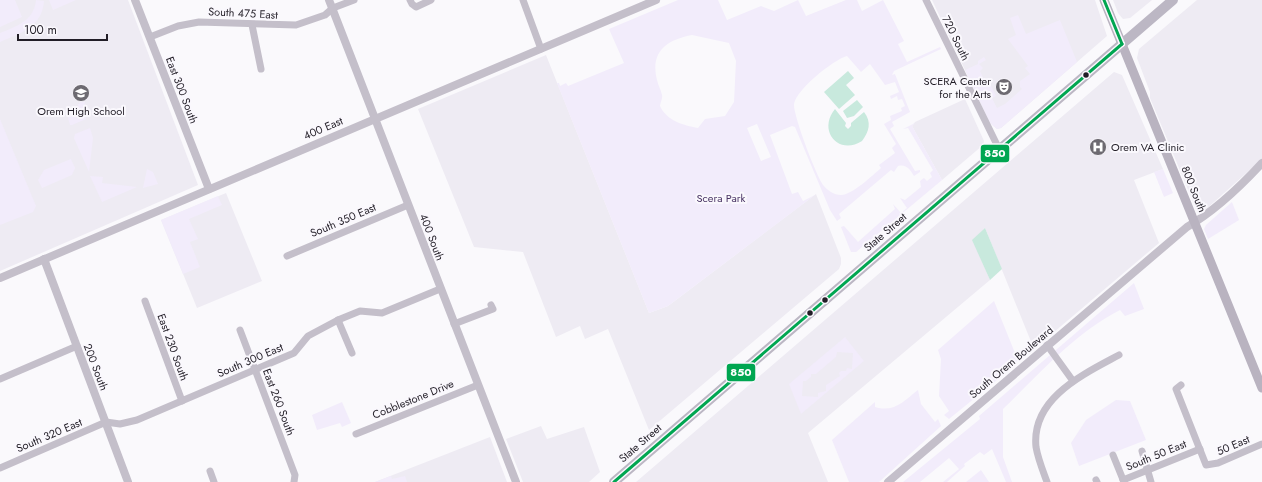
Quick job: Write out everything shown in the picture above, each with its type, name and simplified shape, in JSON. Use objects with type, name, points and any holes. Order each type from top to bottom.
[{"type":"main road","name":"800 South","points":[[1104,0],[1261,385]]},
{"type":"main road","name":"State Street","points":[[614,482],[1173,0]]},
{"type":"street","name":"East 300 South","points":[[136,0],[209,189]]},
{"type":"street","name":"400 South","points":[[329,0],[516,482]]},
{"type":"street","name":"South 475 East","points":[[150,37],[178,26],[199,22],[252,25],[296,25],[325,15],[333,8],[354,0]]},
{"type":"street","points":[[410,0],[415,6],[432,0]]},
{"type":"street","points":[[523,0],[541,48]]},
{"type":"street","name":"400 East","points":[[0,278],[656,0]]},
{"type":"street","name":"720 South","points":[[926,0],[999,149]]},
{"type":"street","points":[[252,25],[260,69]]},
{"type":"street","name":"South Orem Boulevard","points":[[888,482],[1187,227],[1229,197],[1262,163]]},
{"type":"street","name":"South 350 East","points":[[287,256],[408,205]]},
{"type":"street","name":"200 South","points":[[44,260],[128,482]]},
{"type":"street","name":"South 300 East","points":[[106,422],[112,424],[129,423],[294,353],[308,336],[338,320],[360,311],[382,313],[440,289]]},
{"type":"street","name":"East 230 South","points":[[144,301],[182,401]]},
{"type":"street","points":[[454,324],[493,309],[491,305]]},
{"type":"street","points":[[338,320],[352,353]]},
{"type":"street","name":"East 260 South","points":[[240,330],[295,475],[294,482]]},
{"type":"street","points":[[1047,345],[1073,381]]},
{"type":"street","points":[[0,379],[77,346]]},
{"type":"street","points":[[1047,482],[1036,447],[1038,425],[1048,405],[1073,381],[1119,355]]},
{"type":"street","name":"Cobblestone Drive","points":[[356,434],[478,385]]},
{"type":"street","points":[[1181,385],[1176,389],[1200,449]]},
{"type":"street","name":"South 320 East","points":[[0,468],[106,422]]},
{"type":"street","name":"50 East","points":[[1200,449],[1206,465],[1218,464],[1262,444]]},
{"type":"street","name":"South 50 East","points":[[1123,481],[1200,449]]},
{"type":"street","points":[[1142,451],[1149,470],[1151,482]]},
{"type":"street","points":[[1113,455],[1123,481]]},
{"type":"street","points":[[210,471],[214,482]]},
{"type":"shaded area","name":"Orem High School","points":[[0,0],[128,0],[198,185],[0,271]]},
{"type":"shaded area","points":[[932,0],[1095,0],[1107,36],[1001,128],[997,129],[990,123]]},
{"type":"shaded area","points":[[1113,0],[1152,0],[1130,18],[1123,19],[1118,13]]},
{"type":"shaded area","points":[[1197,0],[1262,0],[1262,159],[1204,211],[1196,209],[1150,98],[1150,92],[1137,58],[1139,49]]},
{"type":"shaded area","points":[[546,55],[649,313],[668,306],[816,194],[841,258],[839,269],[649,430],[608,329],[585,339],[580,326],[556,337],[523,252],[474,247],[418,109]]},
{"type":"shaded area","points":[[848,71],[854,78],[846,85],[855,95],[839,109],[824,92]]},
{"type":"shaded area","points":[[1114,72],[1122,75],[1163,169],[1134,180],[1159,243],[1034,349],[985,228],[973,240],[990,280],[808,433],[828,482],[636,482]]},
{"type":"shaded area","points":[[965,99],[984,141],[983,145],[942,180],[912,126],[915,122]]},
{"type":"shaded area","points":[[857,100],[863,107],[854,116],[847,118],[843,111]]},
{"type":"shaded area","points":[[835,109],[846,123],[845,126],[848,129],[851,126],[851,123],[864,112],[868,119],[869,127],[862,141],[853,145],[846,145],[833,139],[828,125],[830,117]]},
{"type":"shaded area","points":[[226,193],[262,281],[197,308],[161,220]]},
{"type":"shaded area","points":[[985,228],[1002,269],[990,280],[972,240]]},
{"type":"shaded area","points":[[541,426],[547,439],[584,427],[600,472],[589,482],[523,482],[506,439]]},
{"type":"shaded area","points":[[490,437],[507,482],[375,482]]},
{"type":"green space","points":[[0,0],[15,0],[22,17],[0,27]]},
{"type":"green space","points":[[36,0],[44,1],[42,10],[35,23],[23,32],[0,42],[0,33],[24,22],[32,13]]},
{"type":"green space","points":[[49,0],[76,0],[53,10]]},
{"type":"green space","name":"Scera Park","points":[[678,0],[718,0],[727,20],[761,6],[774,11],[798,0],[806,16],[846,0],[857,0],[862,11],[883,0],[904,41],[898,44],[907,62],[940,47],[941,49],[894,71],[892,75],[895,74],[910,112],[892,122],[894,126],[890,129],[915,171],[920,170],[920,172],[914,176],[908,168],[904,166],[898,166],[894,172],[891,170],[839,214],[841,218],[837,221],[830,210],[795,127],[792,126],[770,135],[792,194],[798,192],[803,201],[815,195],[668,306],[649,313],[557,83],[559,83],[560,86],[566,83],[568,86],[624,63],[609,29]],"holes":[[[692,35],[729,43],[736,61],[734,102],[725,116],[705,119],[698,128],[676,122],[663,111],[660,106],[662,96],[655,70],[658,55],[662,49],[675,40]],[[847,56],[861,72],[870,64],[885,85],[895,82],[899,92],[890,96],[891,99],[897,96],[898,100],[902,99],[905,106],[901,108],[902,111],[890,116],[891,120],[884,124],[896,144],[892,148],[895,153],[879,165],[881,168],[862,184],[851,192],[841,195],[836,194],[823,185],[810,158],[797,120],[794,104],[808,83],[833,63]],[[757,124],[771,157],[761,161],[747,128]]]},
{"type":"green space","points":[[1018,15],[1026,34],[1060,20],[1077,62],[1001,128],[997,129],[990,123],[965,70],[978,64],[978,61],[984,57],[986,60],[979,64],[983,68],[980,71],[985,82],[988,80],[996,96],[992,98],[997,108],[1005,104],[1022,89],[1020,87],[1020,81],[1030,74],[1025,68],[1028,66],[1008,39],[1016,35],[1010,18]]},
{"type":"green space","points":[[80,87],[84,96],[86,119],[70,125],[68,118],[71,114],[74,115],[75,111],[78,111],[78,104],[80,104],[75,91]]},
{"type":"green space","points":[[0,119],[36,206],[33,212],[0,225]]},
{"type":"green space","points":[[915,123],[912,126],[942,180],[856,252],[851,252],[841,227],[844,226],[858,242],[895,209],[893,204],[901,213],[907,208],[900,198],[905,200],[921,187],[920,181],[924,178],[927,181],[932,177],[930,173],[933,170],[908,128],[903,129]]},
{"type":"green space","points":[[90,128],[93,138],[89,172],[74,138],[75,134]]},
{"type":"green space","points":[[71,159],[75,168],[72,175],[42,188],[38,180],[44,170]]},
{"type":"green space","points":[[147,169],[153,172],[158,184],[143,188]]},
{"type":"green space","points":[[1163,169],[1173,193],[1164,197],[1154,172]]},
{"type":"green space","points":[[90,176],[103,177],[102,183],[137,187],[102,202]]},
{"type":"green space","points":[[218,196],[222,205],[189,219],[198,239],[190,242],[200,267],[183,274],[161,220]]},
{"type":"green space","points":[[1232,202],[1239,220],[1208,239],[1204,229],[1206,225]]},
{"type":"green space","points":[[1134,283],[1144,309],[1125,316],[1120,310],[1088,330],[1044,368],[1003,409],[1003,457],[1012,482],[1006,482],[992,449],[984,455],[980,452],[964,464],[965,466],[947,482],[943,482],[959,469],[949,458],[920,482],[903,482],[980,419],[979,416]]},
{"type":"green space","points":[[994,301],[1015,353],[1020,350],[1022,352],[1021,358],[1005,371],[1002,376],[949,419],[944,415],[949,411],[939,396],[941,359],[938,350]]},
{"type":"green space","points":[[845,337],[864,361],[801,414],[789,384]],"holes":[[[837,352],[853,353],[852,369],[847,368],[846,371],[841,371],[839,373],[840,376],[826,385],[826,391],[818,393],[818,397],[802,396],[803,381],[806,381],[811,377],[811,374],[816,374],[836,357]]]},
{"type":"green space","points":[[918,390],[921,404],[935,422],[938,419],[941,426],[879,482],[849,482],[832,440],[875,402],[875,407],[893,407],[903,402]]},
{"type":"green space","points":[[1116,400],[1130,401],[1146,440],[1079,466],[1071,443],[1086,420]]},
{"type":"green space","points":[[342,402],[351,423],[342,427],[340,423],[317,430],[312,415]]},
{"type":"green space","points":[[981,470],[989,482],[966,482]]},
{"type":"green space","points":[[391,476],[392,479],[405,476],[407,482],[375,482]]},
{"type":"transit line","name":"850","points":[[1104,0],[1122,44]]},
{"type":"transit line","name":"850","points":[[614,482],[1122,44]]},
{"type":"place","name":"SCERA Center for the Arts","points":[[1004,87]]},
{"type":"place","name":"Orem High School","points":[[81,93]]},
{"type":"place","name":"Orem VA Clinic","points":[[1098,147]]}]
